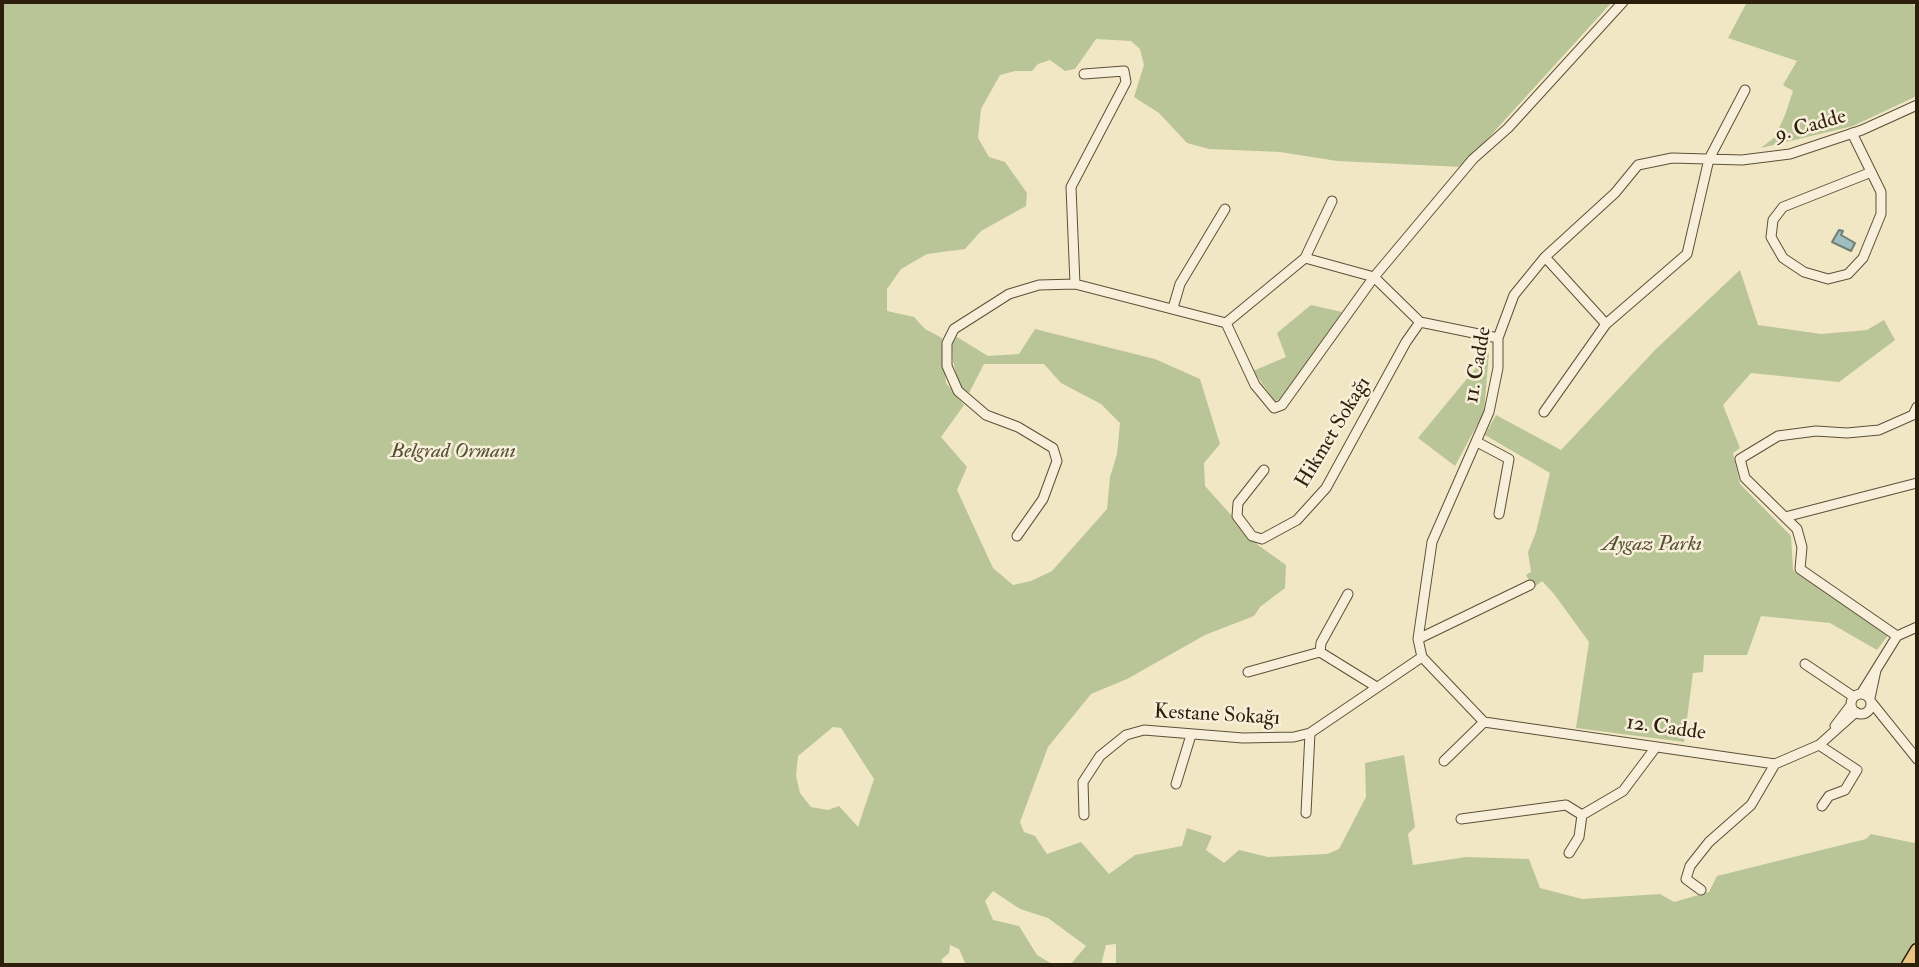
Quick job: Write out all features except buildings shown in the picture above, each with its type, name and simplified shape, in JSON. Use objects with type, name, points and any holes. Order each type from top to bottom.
[{"type":"main road","points":[[1908,965],[1917,950]]},
{"type":"street","points":[[1017,536],[1043,499],[1057,461],[1053,448],[1018,427],[986,415],[958,391],[947,366],[947,343],[954,329],[1009,294],[1039,285],[1075,284],[1226,323],[1255,385],[1274,408],[1282,405],[1374,277],[1473,159],[1508,128],[1623,2]]},
{"type":"street","points":[[1075,284],[1071,187],[1126,82],[1124,71],[1084,74]]},
{"type":"street","points":[[1544,412],[1606,324],[1687,254],[1709,159],[1745,90]]},
{"type":"street","name":"9. Cadde","points":[[1709,159],[1742,160],[1790,153],[1852,133],[1917,105]]},
{"type":"street","points":[[1852,133],[1869,173],[1881,192],[1881,214],[1863,258],[1848,274],[1828,279],[1804,272],[1783,258],[1771,236],[1773,220],[1783,207],[1869,173]]},
{"type":"street","name":"11. Cadde","points":[[1418,639],[1432,542],[1477,442],[1491,401],[1498,368],[1498,338],[1514,295],[1545,257],[1615,193],[1638,165],[1672,158],[1709,159]]},
{"type":"street","points":[[1226,323],[1305,258],[1332,201]]},
{"type":"street","points":[[1172,308],[1180,284],[1225,209]]},
{"type":"street","points":[[1545,257],[1606,324]]},
{"type":"street","points":[[1305,258],[1374,277],[1420,322],[1498,338]]},
{"type":"street","name":"Hikmet Sokağı","points":[[1264,470],[1238,503],[1237,516],[1252,536],[1262,539],[1297,520],[1326,488],[1406,342],[1420,322]]},
{"type":"street","points":[[1897,636],[1800,569],[1802,547],[1797,529],[1745,478],[1740,459],[1778,436],[1816,431],[1847,433],[1880,430],[1916,414]]},
{"type":"street","points":[[1477,442],[1509,459],[1499,514]]},
{"type":"street","points":[[1785,517],[1917,482]]},
{"type":"street","points":[[1444,761],[1484,722],[1422,657],[1418,639],[1530,585]]},
{"type":"street","points":[[1320,652],[1321,643],[1348,594]]},
{"type":"street","points":[[1701,890],[1686,879],[1690,866],[1709,842],[1751,805],[1775,764],[1819,745],[1861,703],[1876,670],[1897,636],[1917,627]]},
{"type":"street","points":[[1248,672],[1320,652],[1375,686]]},
{"type":"street","name":"Kestane Sokağı","points":[[1083,815],[1083,782],[1100,756],[1126,736],[1144,730],[1167,729],[1191,735],[1243,738],[1294,737],[1310,733],[1375,686],[1422,657]]},
{"type":"street","points":[[1805,664],[1883,721],[1917,758]]},
{"type":"street","name":"12. Cadde","points":[[1484,722],[1775,764]]},
{"type":"street","points":[[1306,813],[1310,733]]},
{"type":"street","points":[[1176,784],[1191,735]]},
{"type":"street","points":[[1819,745],[1857,770],[1845,790],[1829,796],[1822,806]]},
{"type":"street","points":[[1569,853],[1578,837],[1582,815],[1623,791],[1656,747]]},
{"type":"street","points":[[1461,819],[1566,805],[1582,815]]},
{"type":"green space","name":"Belgrad Ormanı","points":[[2,2],[1612,2],[1462,167],[1337,161],[1280,152],[1209,149],[1187,143],[1159,113],[1134,97],[1144,65],[1140,49],[1131,41],[1096,39],[1075,69],[1065,71],[1050,60],[1038,64],[1032,71],[1015,71],[1000,75],[981,109],[978,138],[989,157],[1005,162],[1027,193],[1026,206],[981,231],[965,249],[927,254],[901,269],[887,289],[887,311],[914,317],[925,329],[942,338],[946,383],[964,405],[941,437],[967,467],[957,490],[993,568],[1013,585],[1031,581],[1052,571],[1107,509],[1110,477],[1117,454],[1120,423],[1101,404],[1061,383],[1044,364],[984,364],[969,393],[960,388],[953,361],[952,339],[957,337],[988,356],[1019,354],[1035,329],[1155,359],[1200,379],[1220,444],[1204,463],[1205,486],[1258,545],[1286,565],[1285,588],[1260,607],[1254,616],[1205,635],[1127,679],[1091,694],[1048,747],[1020,822],[1024,832],[1035,836],[1047,854],[1081,842],[1109,874],[1135,855],[1182,846],[1187,828],[1212,836],[1206,850],[1224,863],[1239,850],[1268,857],[1327,854],[1339,849],[1366,797],[1365,763],[1404,755],[1415,827],[1408,834],[1413,865],[1466,857],[1529,859],[1540,888],[1582,899],[1660,894],[1674,902],[1709,892],[1717,876],[1866,839],[1871,834],[1914,843],[1917,839],[1917,965],[1116,965],[1116,944],[1106,945],[1101,965],[1070,965],[1086,946],[1048,918],[1020,909],[993,891],[985,901],[993,920],[1019,926],[1037,955],[1054,965],[966,965],[959,949],[950,945],[949,953],[941,960],[944,965],[2,965]],"holes":[[[833,727],[841,728],[874,779],[858,827],[839,806],[828,810],[811,807],[800,793],[796,776],[798,756]]]},
{"type":"green space","points":[[1747,2],[1911,2],[1917,8],[1917,96],[1853,126],[1761,148],[1775,137],[1785,115],[1793,91],[1783,85],[1797,61],[1728,38]]},
{"type":"green space","name":"Aygaz Parkı","points":[[1740,270],[1758,325],[1821,334],[1867,330],[1884,320],[1895,340],[1839,382],[1751,373],[1723,405],[1740,448],[1733,453],[1740,484],[1791,536],[1793,570],[1889,634],[1877,650],[1830,623],[1761,616],[1747,655],[1704,655],[1703,672],[1693,673],[1684,742],[1576,728],[1589,642],[1542,581],[1533,588],[1526,575],[1531,572],[1528,552],[1536,532],[1550,473],[1485,435],[1496,415],[1561,450],[1656,349]]},
{"type":"green space","points":[[1311,305],[1342,312],[1280,399],[1275,401],[1253,371],[1286,357],[1277,333]]},
{"type":"green space","points":[[1489,352],[1484,412],[1455,466],[1418,438]]},
{"type":"water","points":[[1839,230],[1843,231],[1841,235],[1855,243],[1851,251],[1832,242]]}]
